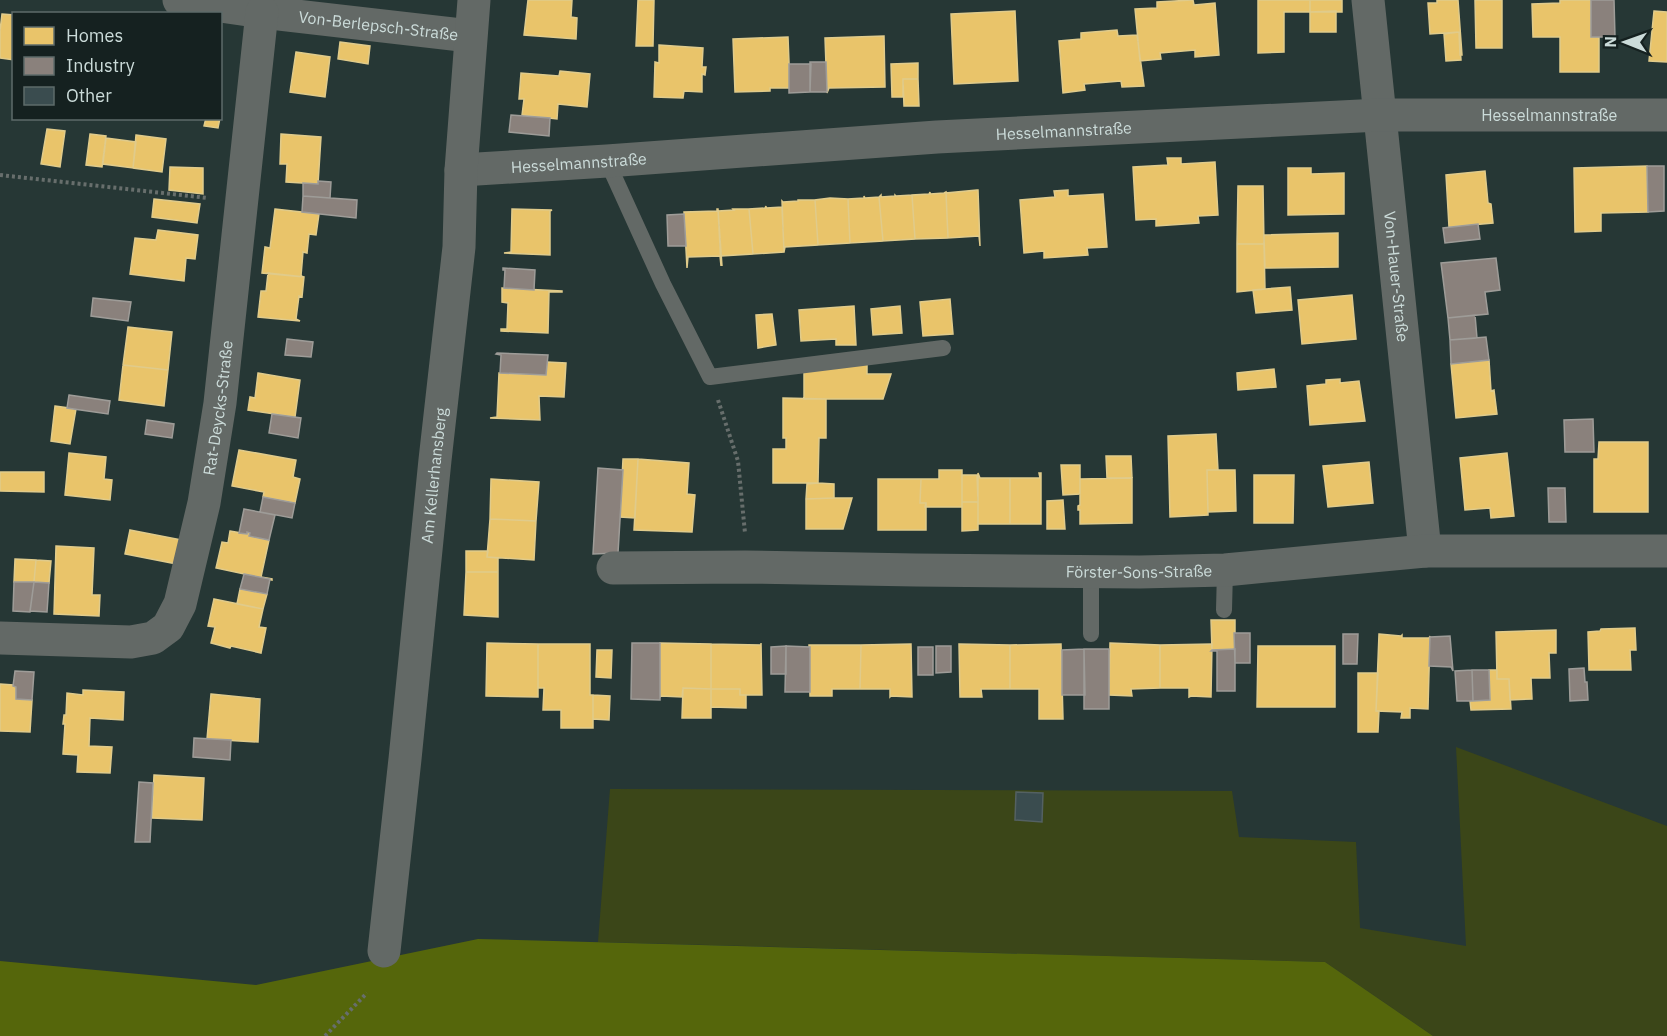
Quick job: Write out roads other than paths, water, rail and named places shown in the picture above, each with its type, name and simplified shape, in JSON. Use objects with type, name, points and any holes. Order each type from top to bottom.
[{"type":"street","name":"Von-Berlepsch-Straße","points":[[179,0],[470,36]]},
{"type":"street","name":"Am Kellerhansberg","points":[[384,951],[459,247],[461,170],[474,0]]},
{"type":"street","name":"Von-Hauer-Straße","points":[[1368,0],[1425,551]]},
{"type":"street","name":"Rat-Deycks-Straße","points":[[0,638],[131,642],[153,638],[168,627],[180,604],[204,503],[220,403],[262,12]]},
{"type":"street","name":"Hesselmannstraße","points":[[461,170],[937,137],[1380,115],[1667,115]]},
{"type":"street","name":"Förster-Sons-Straße","points":[[613,568],[1225,570],[1425,551],[1667,551]]},
{"type":"lane","points":[[607,161],[663,284],[710,377],[943,348]]},
{"type":"lane","points":[[1224,610],[1225,570]]},
{"type":"lane","points":[[1091,571],[1091,634]]}]
